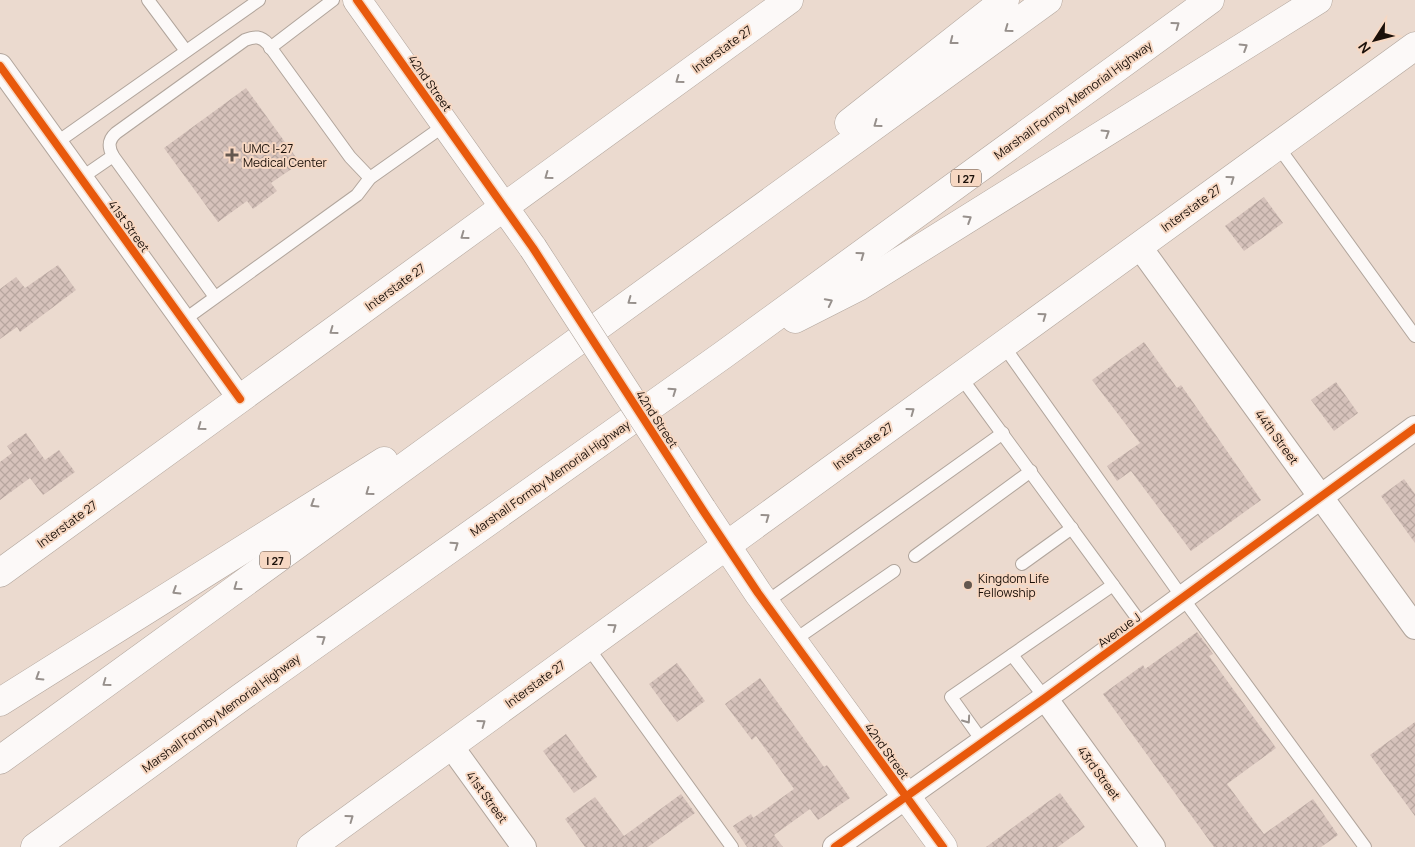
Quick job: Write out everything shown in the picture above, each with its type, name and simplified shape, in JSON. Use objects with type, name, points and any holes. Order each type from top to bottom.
[{"type":"main road","name":"42nd Street","points":[[357,0],[533,248],[765,603],[943,847]]},
{"type":"main road","points":[[670,272],[876,100],[1005,0]]},
{"type":"main road","name":"I 27","points":[[0,760],[670,272],[1048,0]]},
{"type":"main road","name":"Marshall Formby Memorial Highway","points":[[34,847],[240,698],[723,355],[1210,0]]},
{"type":"main road","points":[[723,355],[860,286],[1318,0]]},
{"type":"main road","name":"Interstate 27","points":[[0,573],[504,208],[784,2]]},
{"type":"main road","name":"Interstate 27","points":[[313,846],[1415,46]]},
{"type":"main road","points":[[0,702],[316,502],[550,360]]},
{"type":"main road","points":[[61,847],[240,698]]},
{"type":"street","name":"41st Street","points":[[0,66],[240,398]]},
{"type":"street","name":"44th Street","points":[[1139,246],[1415,627]]},
{"type":"street","name":"Avenue J","points":[[835,847],[1045,698],[1415,428]]},
{"type":"street","name":"43rd Street","points":[[1045,698],[1153,847]]},
{"type":"street","name":"41st Street","points":[[451,746],[524,847]]},
{"type":"lane","points":[[148,0],[186,51]]},
{"type":"lane","points":[[56,143],[259,0]]},
{"type":"lane","points":[[270,48],[333,0]]},
{"type":"lane","points":[[215,297],[109,150],[111,138],[116,133],[245,40],[259,37],[264,40],[350,157],[370,178]]},
{"type":"lane","points":[[184,320],[357,195],[370,178],[445,125]]},
{"type":"lane","points":[[1277,145],[1415,336]]},
{"type":"lane","points":[[81,178],[113,156]]},
{"type":"lane","points":[[1003,345],[1182,598],[1365,847]]},
{"type":"lane","points":[[960,376],[1143,626]]},
{"type":"lane","points":[[765,603],[1003,433]]},
{"type":"lane","points":[[914,556],[1031,471]]},
{"type":"lane","points":[[1022,564],[1072,528]]},
{"type":"lane","points":[[794,641],[894,571]]},
{"type":"lane","points":[[983,742],[951,697],[1113,585]]},
{"type":"lane","points":[[587,646],[732,847]]},
{"type":"lane","points":[[1012,655],[1045,698]]},
{"type":"building","name":"UMC I-27 Medical Center","points":[[246,88],[300,163],[271,183],[277,191],[253,209],[247,201],[218,222],[164,148]]},
{"type":"building","points":[[1264,197],[1283,223],[1244,251],[1225,226]]},
{"type":"building","points":[[58,265],[76,290],[20,332],[17,327],[0,339],[0,289],[16,277],[25,288]]},
{"type":"building","points":[[1144,342],[1177,388],[1181,385],[1261,500],[1191,551],[1131,471],[1117,481],[1107,466],[1140,443],[1092,380]]},
{"type":"building","points":[[1336,382],[1358,413],[1334,431],[1311,400]]},
{"type":"building","points":[[26,433],[45,460],[59,450],[75,472],[43,495],[30,478],[0,500],[0,462],[12,453],[7,446]]},
{"type":"building","points":[[1404,479],[1415,494],[1415,543],[1381,496]]},
{"type":"building","points":[[1197,632],[1213,654],[1209,656],[1276,748],[1227,784],[1264,834],[1313,799],[1338,835],[1321,847],[1214,847],[1103,694],[1143,665],[1145,669]]},
{"type":"building","points":[[677,663],[705,701],[677,722],[649,684]]},
{"type":"building","points":[[760,678],[824,767],[827,765],[850,798],[818,820],[810,809],[774,835],[783,847],[747,847],[733,826],[751,814],[753,818],[794,789],[756,736],[752,740],[725,704]]},
{"type":"building","points":[[1415,722],[1415,816],[1370,755]]},
{"type":"building","points":[[566,734],[597,777],[574,793],[543,751]]},
{"type":"building","points":[[1060,793],[1085,827],[1058,847],[986,847]]},
{"type":"building","points":[[681,794],[695,813],[648,847],[585,847],[565,819],[595,797],[624,836]]},
{"type":"cycle path","points":[[357,0],[533,248],[758,593],[943,847]]},
{"type":"cycle path","points":[[0,66],[240,399]]},
{"type":"cycle path","points":[[835,847],[1045,698],[1415,428]]},
{"type":"place","name":"UMC I-27 Medical Center","points":[[232,155]]},
{"type":"place","name":"Kingdom Life Fellowship","points":[[968,585]]}]
